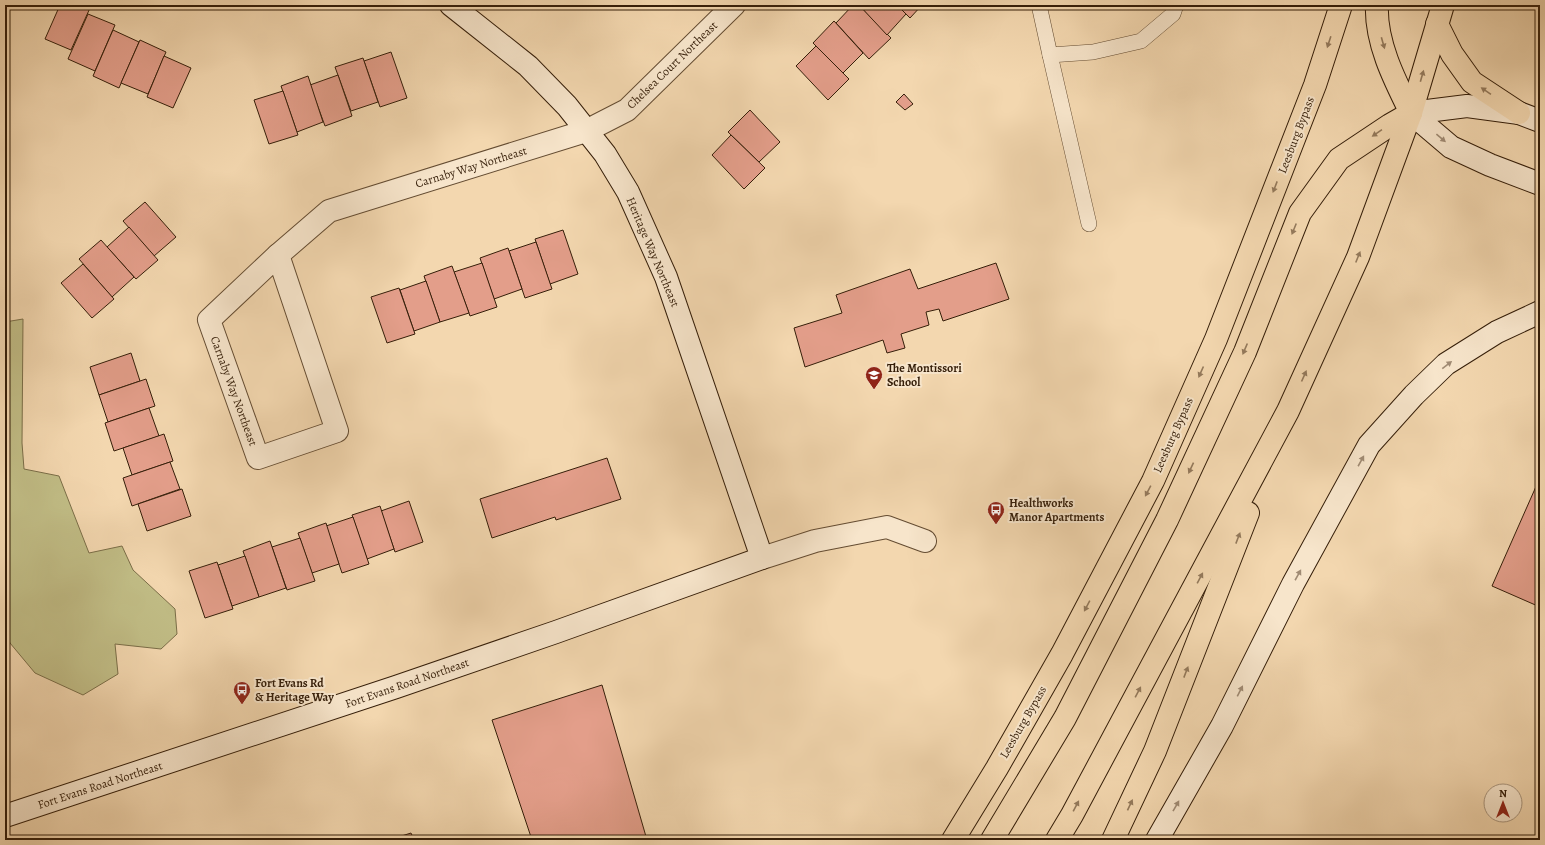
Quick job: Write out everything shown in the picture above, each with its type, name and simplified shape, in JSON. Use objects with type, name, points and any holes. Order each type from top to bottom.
[{"type":"highway","name":"Leesburg Bypass","points":[[953,840],[997,768],[1062,654],[1153,481],[1216,339],[1315,85],[1341,5]]},
{"type":"highway","points":[[1377,5],[1381,37],[1391,75],[1411,114]]},
{"type":"highway","points":[[1113,840],[1154,751],[1288,411],[1358,257],[1411,114],[1440,14]]},
{"type":"highway","points":[[1440,14],[1452,54],[1472,82],[1518,113]]},
{"type":"highway","points":[[992,840],[1065,718],[1167,520],[1244,352],[1300,213],[1339,159],[1390,124],[1411,114]]},
{"type":"highway","points":[[1057,840],[1288,411]]},
{"type":"street","name":"Heritage Way Northeast","points":[[451,5],[528,66],[567,106],[605,154],[628,192],[666,277],[762,558]]},
{"type":"street","name":"Chelsea Court Northeast","points":[[586,131],[627,110],[734,5]]},
{"type":"street","points":[[1411,114],[1467,106],[1518,113],[1540,121]]},
{"type":"street","points":[[1411,114],[1451,147],[1490,165],[1540,184]]},
{"type":"street","name":"Carnaby Way Northeast","points":[[278,255],[337,431],[258,458],[209,320],[278,255],[329,211],[586,131]]},
{"type":"street","points":[[1157,840],[1222,726],[1293,584],[1369,445],[1414,395],[1446,364],[1497,332],[1540,312]]},
{"type":"street","name":"Fort Evans Road Northeast","points":[[5,816],[440,672],[762,558],[815,541],[887,527],[925,541]]},
{"type":"lane","points":[[1039,5],[1089,224]]},
{"type":"lane","points":[[1050,55],[1093,52],[1141,41],[1173,14],[1176,5]]},
{"type":"shaded area","points":[[23,319],[22,443],[24,469],[59,476],[89,553],[122,546],[133,570],[175,609],[177,634],[161,649],[115,644],[118,674],[83,695],[35,673],[10,643],[5,633],[5,322]]},
{"type":"building","points":[[60,5],[82,5],[90,8],[71,50],[45,39]]},
{"type":"building","points":[[853,5],[859,5],[891,38],[869,59],[836,23]]},
{"type":"building","points":[[859,5],[897,5],[906,14],[887,35]]},
{"type":"building","points":[[897,5],[922,5],[910,18]]},
{"type":"building","points":[[88,14],[115,25],[95,71],[68,59]]},
{"type":"building","points":[[834,21],[863,53],[843,73],[813,43]]},
{"type":"building","points":[[113,30],[139,42],[119,88],[93,76]]},
{"type":"building","points":[[140,40],[166,52],[148,94],[121,83]]},
{"type":"building","points":[[816,46],[849,79],[828,100],[796,66]]},
{"type":"building","points":[[391,52],[407,98],[380,107],[364,61]]},
{"type":"building","points":[[164,56],[191,68],[173,108],[147,97]]},
{"type":"building","points":[[363,58],[378,102],[351,111],[335,67]]},
{"type":"building","points":[[338,75],[352,116],[325,126],[310,85]]},
{"type":"building","points":[[308,76],[323,122],[297,132],[281,86]]},
{"type":"building","points":[[283,91],[298,135],[269,144],[254,100]]},
{"type":"building","points":[[904,94],[913,104],[905,110],[896,102]]},
{"type":"building","points":[[750,110],[780,142],[759,162],[728,132]]},
{"type":"building","points":[[731,135],[765,168],[744,189],[712,155]]},
{"type":"building","points":[[145,202],[176,237],[154,256],[123,221]]},
{"type":"building","points":[[129,227],[158,260],[136,279],[107,247]]},
{"type":"building","points":[[563,230],[578,274],[550,284],[535,239]]},
{"type":"building","points":[[101,240],[134,277],[112,297],[79,259]]},
{"type":"building","points":[[536,242],[552,289],[525,298],[509,251]]},
{"type":"building","points":[[508,248],[522,289],[494,299],[480,258]]},
{"type":"building","points":[[482,263],[497,307],[470,316],[454,272]]},
{"type":"building","points":[[996,263],[1009,299],[943,321],[939,309],[926,312],[929,325],[901,334],[905,348],[887,353],[883,340],[805,367],[794,328],[842,313],[836,295],[910,269],[918,289]]},
{"type":"building","points":[[83,264],[114,299],[92,318],[61,283]]},
{"type":"building","points":[[452,266],[469,313],[440,322],[424,276]]},
{"type":"building","points":[[426,281],[440,322],[414,331],[400,290]]},
{"type":"building","points":[[399,288],[415,334],[387,343],[371,297]]},
{"type":"building","points":[[131,353],[140,381],[99,395],[90,367]]},
{"type":"building","points":[[146,379],[155,406],[108,422],[99,395]]},
{"type":"building","points":[[149,408],[159,436],[114,451],[105,423]]},
{"type":"building","points":[[164,434],[173,461],[132,475],[123,448]]},
{"type":"building","points":[[607,458],[621,499],[556,520],[555,517],[492,538],[480,499]]},
{"type":"building","points":[[170,462],[180,489],[132,506],[123,478]]},
{"type":"building","points":[[1538,482],[1540,483],[1540,607],[1492,586]]},
{"type":"building","points":[[182,489],[191,516],[147,531],[138,504]]},
{"type":"building","points":[[409,501],[423,542],[395,552],[381,511]]},
{"type":"building","points":[[380,506],[394,549],[367,559],[352,515]]},
{"type":"building","points":[[353,517],[369,564],[342,573],[326,526]]},
{"type":"building","points":[[326,523],[339,564],[312,573],[298,533]]},
{"type":"building","points":[[300,538],[315,581],[287,590],[272,547]]},
{"type":"building","points":[[270,541],[286,588],[259,597],[243,551]]},
{"type":"building","points":[[245,556],[259,597],[232,606],[218,565]]},
{"type":"building","points":[[217,562],[233,609],[205,618],[189,571]]},
{"type":"building","points":[[602,685],[647,840],[532,840],[492,720]]},
{"type":"building","points":[[411,833],[414,840],[389,840]]},
{"type":"place","name":"The Montissori School","points":[[874,390]]},
{"type":"place","name":"Healthworks Manor Apartments","points":[[996,525]]},
{"type":"place","name":"Fort Evans Rd & Heritage Way","points":[[242,705]]}]
